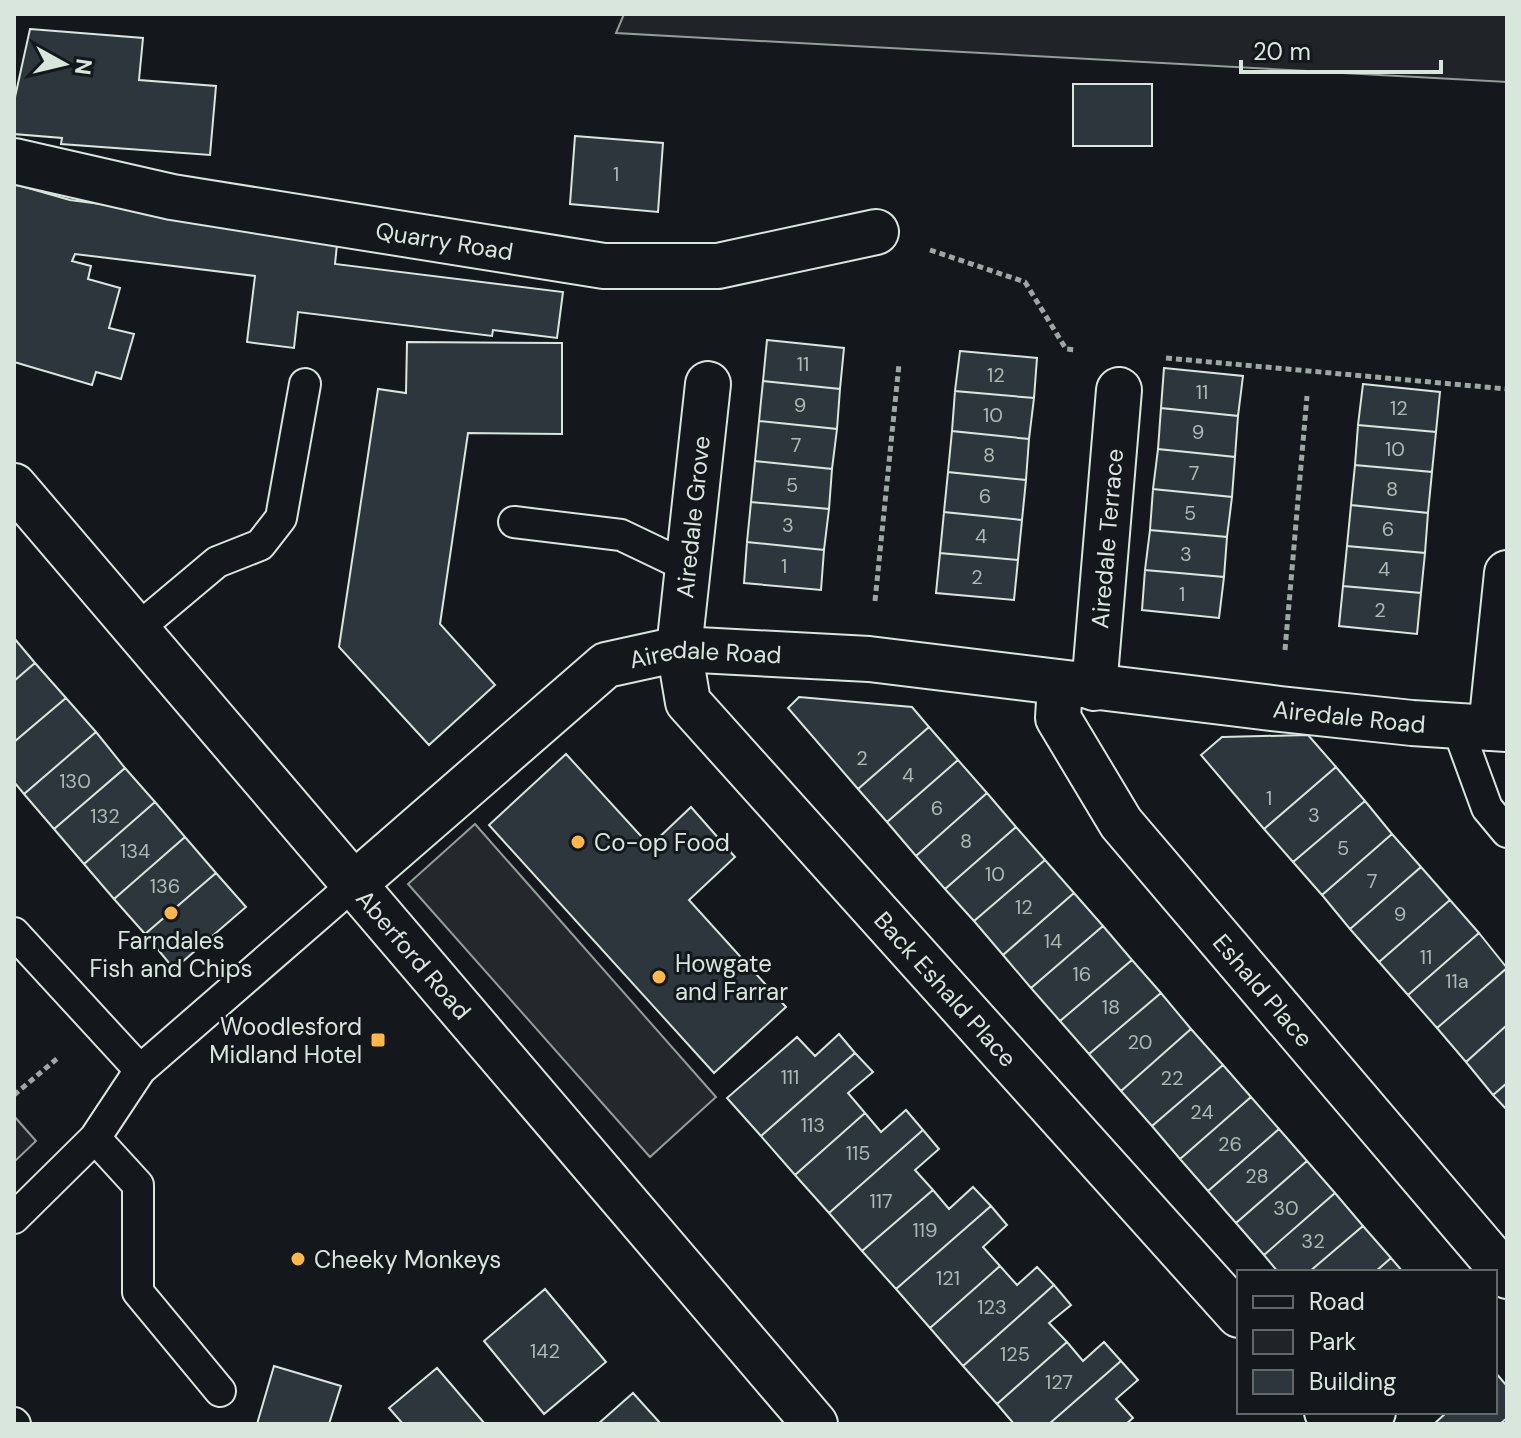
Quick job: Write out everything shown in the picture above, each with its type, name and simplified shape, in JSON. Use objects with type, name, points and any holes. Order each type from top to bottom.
[{"type":"street","name":"Quarry Road","points":[[14,161],[172,197],[604,266],[718,266],[876,232]]},
{"type":"street","name":"Airedale Grove","points":[[679,649],[708,384]]},
{"type":"street","name":"Airedale Terrace","points":[[1077,686],[1119,390]]},
{"type":"street","name":"Aberford Road","points":[[14,486],[815,1424]]},
{"type":"street","points":[[1485,728],[1507,573]]},
{"type":"street","name":"Airedale Road","points":[[353,885],[606,665],[679,649],[869,659],[1280,709],[1485,728]]},
{"type":"street","name":"Back Eshald Place","points":[[679,649],[688,702],[1237,1313]]},
{"type":"street","name":"Eshald Place","points":[[1077,686],[1058,718],[1121,823],[1507,1276]]},
{"type":"lane","points":[[136,630],[217,562],[260,545],[281,518],[305,384]]},
{"type":"lane","points":[[514,522],[621,535],[688,567]]},
{"type":"lane","points":[[1485,728],[1487,808],[1507,832]]},
{"type":"lane","name":"Airedale Road","points":[[14,1218],[95,1138],[140,1070],[353,885]]},
{"type":"lane","points":[[14,933],[140,1070]]},
{"type":"lane","points":[[95,1138],[138,1185],[138,1292],[220,1391]]},
{"type":"path","points":[[876,232],[1025,282],[1066,349],[1082,351]]},
{"type":"path","points":[[1162,358],[1507,389]]},
{"type":"path","points":[[869,659],[899,364]]},
{"type":"path","points":[[1280,709],[1307,396]]},
{"type":"green space","points":[[624,14],[1507,14],[1507,82],[616,33]]},
{"type":"green space","points":[[14,1116],[36,1141],[14,1162]]},
{"type":"shaded area","points":[[475,824],[716,1097],[650,1157],[408,884]]},
{"type":"building","points":[[30,29],[143,38],[139,80],[216,86],[210,155],[61,144],[62,138],[14,134],[15,97]]},
{"type":"building","points":[[1073,84],[1152,84],[1152,146],[1073,146]]},
{"type":"building","points":[[575,136],[663,143],[658,212],[570,204]]},
{"type":"building","points":[[14,184],[70,200],[338,235],[335,264],[563,292],[557,338],[493,330],[492,336],[298,312],[294,348],[247,342],[255,276],[75,254],[72,261],[91,266],[88,279],[120,288],[109,328],[134,334],[121,379],[96,372],[92,385],[14,362]]},
{"type":"building","points":[[767,340],[844,348],[840,389],[763,381]]},
{"type":"building","points":[[407,342],[562,343],[562,434],[468,433],[440,624],[495,685],[429,745],[339,647],[378,389],[406,393]]},
{"type":"building","points":[[960,351],[1037,358],[1034,398],[955,391]]},
{"type":"building","points":[[1164,368],[1243,376],[1238,416],[1161,408]]},
{"type":"building","points":[[763,381],[840,389],[837,429],[759,421]]},
{"type":"building","points":[[1363,384],[1440,392],[1436,432],[1358,425]]},
{"type":"building","points":[[955,391],[1034,398],[1029,439],[952,431]]},
{"type":"building","points":[[1161,408],[1238,416],[1235,457],[1158,449]]},
{"type":"building","points":[[759,421],[837,429],[832,469],[755,461]]},
{"type":"building","points":[[1358,425],[1436,432],[1432,472],[1355,465]]},
{"type":"building","points":[[952,431],[1029,439],[1026,480],[948,472]]},
{"type":"building","points":[[1158,449],[1235,457],[1232,497],[1153,489]]},
{"type":"building","points":[[755,461],[832,469],[829,509],[751,502]]},
{"type":"building","points":[[1355,465],[1432,472],[1428,513],[1351,505]]},
{"type":"building","points":[[948,472],[1026,480],[1022,520],[944,512]]},
{"type":"building","points":[[1153,489],[1232,497],[1227,537],[1150,530]]},
{"type":"building","points":[[751,502],[829,509],[824,550],[747,542]]},
{"type":"building","points":[[1351,505],[1428,513],[1425,553],[1347,546]]},
{"type":"building","points":[[944,512],[1022,520],[1018,560],[940,553]]},
{"type":"building","points":[[1150,530],[1227,537],[1224,577],[1145,570]]},
{"type":"building","points":[[747,542],[824,550],[821,590],[744,583]]},
{"type":"building","points":[[1347,546],[1425,553],[1421,593],[1343,586]]},
{"type":"building","points":[[940,553],[1018,560],[1014,600],[936,593]]},
{"type":"building","points":[[1145,570],[1224,577],[1219,618],[1142,610]]},
{"type":"building","points":[[1343,586],[1421,593],[1417,634],[1339,626]]},
{"type":"building","points":[[14,638],[35,663],[14,681]]},
{"type":"building","points":[[35,663],[66,698],[14,742],[14,681]]},
{"type":"building","points":[[799,697],[912,707],[929,727],[858,789],[788,708]]},
{"type":"building","points":[[66,698],[96,732],[24,794],[14,782],[14,742]]},
{"type":"building","points":[[929,727],[958,760],[887,822],[858,789]]},
{"type":"building","points":[[96,732],[125,768],[54,829],[24,794]]},
{"type":"building","points":[[1308,735],[1336,767],[1264,829],[1201,755],[1222,737]]},
{"type":"building","points":[[566,754],[650,846],[691,807],[735,857],[689,900],[786,1007],[714,1073],[489,825]]},
{"type":"building","points":[[958,760],[987,793],[916,856],[887,822]]},
{"type":"building","points":[[1336,767],[1365,801],[1293,862],[1264,829]]},
{"type":"building","points":[[125,768],[155,802],[84,864],[54,829]]},
{"type":"building","points":[[987,793],[1016,827],[945,889],[916,856]]},
{"type":"building","points":[[1365,801],[1392,834],[1322,895],[1293,862]]},
{"type":"building","points":[[155,802],[185,837],[114,899],[84,864]]},
{"type":"building","points":[[1016,827],[1045,860],[974,921],[945,889]]},
{"type":"building","points":[[1392,834],[1421,867],[1350,929],[1322,895]]},
{"type":"building","points":[[185,837],[216,873],[145,934],[114,899]]},
{"type":"building","points":[[1045,860],[1074,893],[1003,955],[974,921]]},
{"type":"building","points":[[1421,867],[1450,900],[1379,962],[1350,929]]},
{"type":"building","points":[[216,873],[246,907],[174,969],[145,934]]},
{"type":"building","points":[[1074,893],[1103,926],[1031,988],[1003,955]]},
{"type":"building","points":[[1450,900],[1479,933],[1408,995],[1379,962]]},
{"type":"building","points":[[1103,926],[1132,960],[1060,1021],[1031,988]]},
{"type":"building","points":[[1479,933],[1507,968],[1437,1028],[1408,995]]},
{"type":"building","points":[[1132,960],[1161,993],[1089,1054],[1060,1021]]},
{"type":"building","points":[[1507,968],[1507,1025],[1466,1062],[1437,1028]]},
{"type":"building","points":[[1161,993],[1191,1029],[1121,1091],[1089,1054]]},
{"type":"building","points":[[1507,1025],[1507,1083],[1493,1095],[1466,1062]]},
{"type":"building","points":[[1191,1029],[1223,1065],[1152,1126],[1121,1091]]},
{"type":"building","points":[[839,1034],[855,1053],[761,1136],[727,1098],[797,1037],[815,1056]]},
{"type":"building","points":[[855,1053],[873,1072],[848,1093],[865,1113],[795,1175],[761,1136]]},
{"type":"building","points":[[1223,1065],[1251,1097],[1180,1159],[1152,1126]]},
{"type":"building","points":[[1507,1083],[1507,1110],[1493,1095]]},
{"type":"building","points":[[1251,1097],[1279,1129],[1208,1191],[1180,1159]]},
{"type":"building","points":[[906,1110],[923,1130],[829,1213],[795,1175],[865,1113],[881,1132]]},
{"type":"building","points":[[1279,1129],[1307,1161],[1236,1223],[1208,1191]]},
{"type":"building","points":[[923,1130],[939,1149],[915,1170],[933,1190],[862,1251],[829,1213]]},
{"type":"building","points":[[1307,1161],[1335,1193],[1264,1255],[1236,1223]]},
{"type":"building","points":[[973,1187],[991,1206],[896,1289],[862,1251],[933,1190],[949,1209]]},
{"type":"building","points":[[1335,1193],[1363,1226],[1311,1270],[1276,1270],[1264,1255]]},
{"type":"building","points":[[991,1206],[1007,1225],[983,1247],[1000,1266],[930,1328],[896,1289]]},
{"type":"building","points":[[1363,1226],[1391,1258],[1377,1270],[1311,1270]]},
{"type":"building","points":[[1391,1258],[1401,1270],[1377,1270]]},
{"type":"building","points":[[1000,1266],[1017,1285],[1037,1267],[1054,1285],[963,1366],[930,1328]]},
{"type":"building","points":[[1054,1285],[1071,1305],[1049,1323],[1067,1342],[997,1404],[963,1366]]},
{"type":"building","points":[[545,1289],[606,1362],[544,1414],[484,1341]]},
{"type":"building","points":[[1067,1342],[1083,1361],[1104,1342],[1121,1361],[1049,1424],[1014,1424],[997,1404]]},
{"type":"building","points":[[1121,1361],[1138,1380],[1116,1399],[1133,1418],[1126,1424],[1049,1424]]},
{"type":"building","points":[[274,1366],[341,1386],[329,1424],[257,1424]]},
{"type":"building","points":[[437,1368],[485,1424],[403,1424],[389,1408]]},
{"type":"building","points":[[1497,1374],[1507,1386],[1507,1418],[1500,1424],[1434,1424],[1445,1414],[1497,1414]]},
{"type":"building","points":[[633,1393],[661,1424],[598,1424]]},
{"type":"place","name":"Co-op Food","points":[[578,842]]},
{"type":"place","name":"Farndales Fish and Chips","points":[[171,913]]},
{"type":"place","name":"Howgate and Farrar","points":[[659,977]]},
{"type":"place","name":"Woodlesford Midland Hotel","points":[[378,1040]]},
{"type":"place","name":"Cheeky Monkeys","points":[[298,1259]]}]
